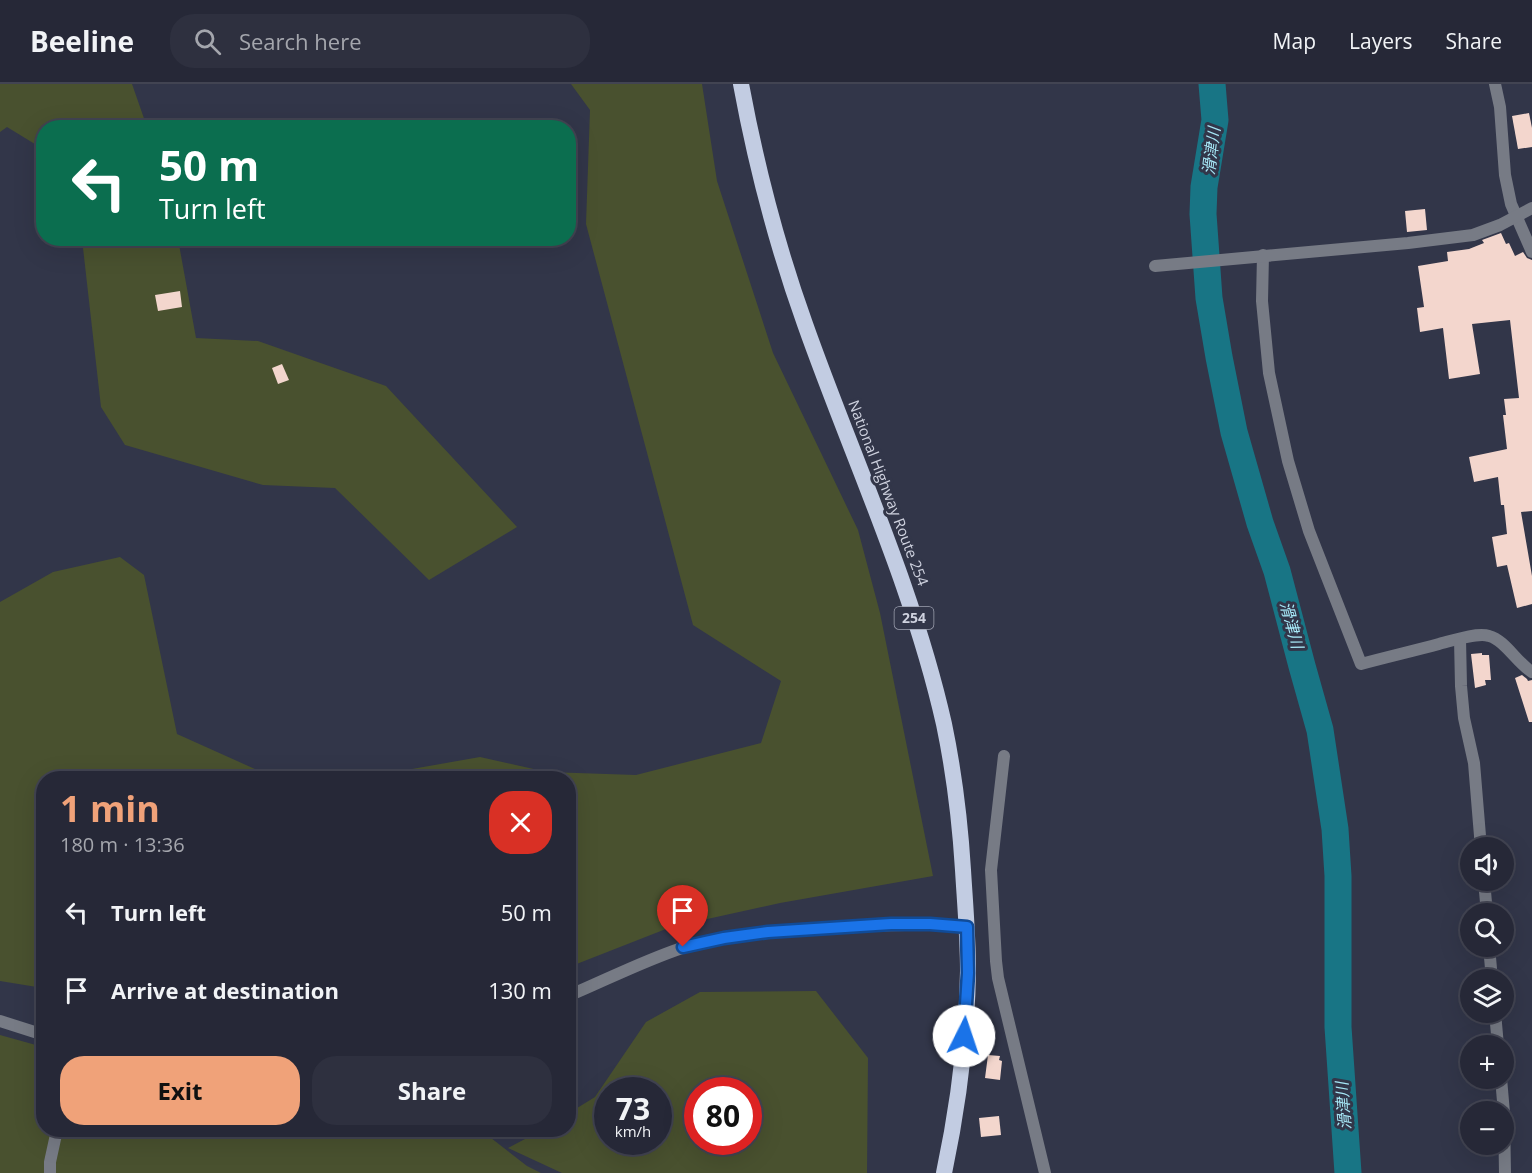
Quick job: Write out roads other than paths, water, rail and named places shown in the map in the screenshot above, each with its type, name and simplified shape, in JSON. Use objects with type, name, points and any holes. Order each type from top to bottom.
[{"type":"highway","name":"National Highway Route 254","points":[[741,84],[766,196],[805,325],[899,573],[944,724],[962,846],[968,973],[956,1107],[944,1173]]},
{"type":"street","points":[[1495,84],[1500,107],[1505,175],[1511,204],[1532,252]]},
{"type":"street","points":[[1157,266],[1473,235],[1500,225],[1532,208]]},
{"type":"street","points":[[1260,255],[1269,373],[1288,461],[1309,531],[1361,664],[1461,639],[1490,636],[1502,644],[1523,667],[1532,672]]},
{"type":"street","points":[[1461,639],[1464,718],[1474,763],[1480,837]]},
{"type":"street","points":[[1004,756],[991,870],[996,961],[998,978],[1046,1173]]},
{"type":"street","points":[[576,993],[683,947],[724,938],[768,932],[891,924],[967,927]]},
{"type":"street","points":[[0,1021],[36,1032]]},
{"type":"street","points":[[1502,1089],[1505,1173]]},
{"type":"street","points":[[50,1173],[55,1137]]},
{"type":"waterway","name":"滑津川","points":[[1212,84],[1215,120],[1204,187],[1203,214],[1209,298],[1234,432],[1260,523],[1277,571],[1320,730],[1335,829],[1338,876],[1338,1027],[1348,1173]]}]
